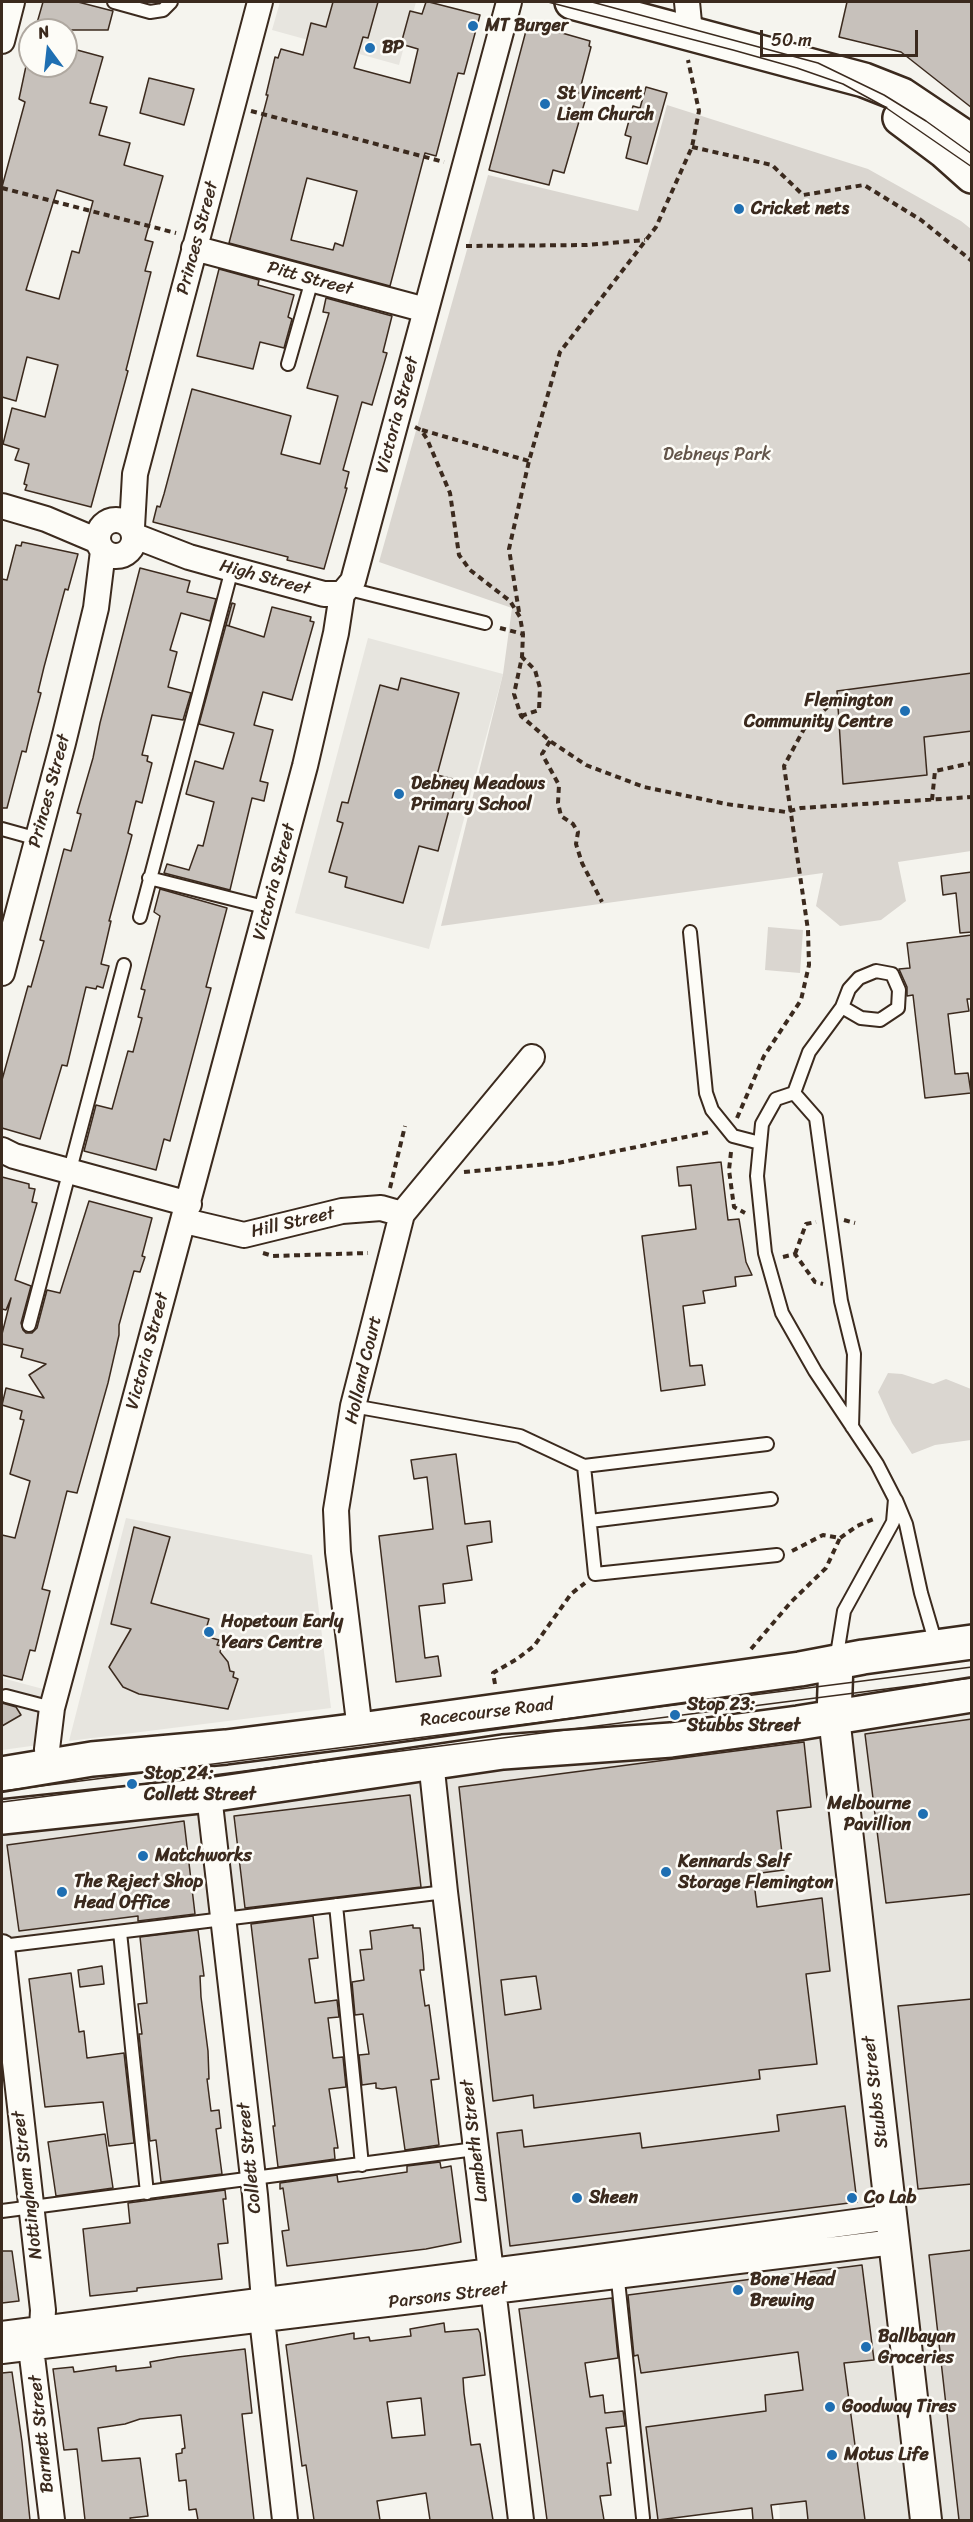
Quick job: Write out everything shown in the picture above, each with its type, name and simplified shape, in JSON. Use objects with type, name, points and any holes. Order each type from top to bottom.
[{"type":"main road","points":[[572,2],[688,17],[798,62],[885,107],[944,151],[972,176]]},
{"type":"main road","points":[[798,62],[864,80],[902,95],[972,142]]},
{"type":"main road","name":"Racecourse Road","points":[[2,1774],[92,1759],[226,1747],[563,1703],[972,1642]]},
{"type":"main road","name":"Stubbs Street","points":[[834,1717],[836,1662]]},
{"type":"main road","points":[[2,1817],[209,1795],[503,1752],[671,1740],[972,1695]]},
{"type":"main road","points":[[427,1720],[431,1761]]},
{"type":"street","points":[[2,41],[12,2]]},
{"type":"street","name":"Princes Street","points":[[2,973],[96,608],[135,474],[260,2]]},
{"type":"street","name":"Victoria Street","points":[[48,1766],[51,1719],[268,908],[305,766],[344,600],[354,581],[509,2]]},
{"type":"street","name":"Pitt Street","points":[[196,243],[312,280],[426,310]]},
{"type":"street","name":"High Street","points":[[2,506],[344,600]]},
{"type":"street","name":"Holland Court","points":[[360,1730],[338,1552],[336,1510],[353,1406],[402,1214],[532,1057]]},
{"type":"street","name":"Hill Street","points":[[6,1153],[69,1171],[187,1212],[244,1235],[342,1211],[381,1208],[402,1214]]},
{"type":"street","name":"Stubbs Street","points":[[834,1717],[926,2520]]},
{"type":"street","name":"Lambeth Street","points":[[431,1761],[475,2149],[521,2520]]},
{"type":"street","name":"Collett Street","points":[[209,1795],[253,2178],[263,2310],[285,2520]]},
{"type":"street","name":"Nottingham Street","points":[[2,1947],[43,2310],[37,2338]]},
{"type":"street","name":"Parsons Street","points":[[2,2351],[37,2338],[892,2229]]},
{"type":"street","name":"Parsons Street","points":[[2,2334],[37,2338]]},
{"type":"street","name":"Barnett Street","points":[[37,2338],[52,2520]]},
{"type":"lane","points":[[114,2],[150,12],[163,10],[171,2]]},
{"type":"lane","points":[[288,364],[312,280]]},
{"type":"lane","points":[[140,917],[232,569]]},
{"type":"lane","points":[[344,600],[485,623]]},
{"type":"lane","points":[[2,829],[38,839]]},
{"type":"lane","points":[[149,878],[268,908]]},
{"type":"lane","points":[[690,932],[706,1093],[712,1110],[733,1136],[760,1143]]},
{"type":"lane","points":[[29,1325],[124,965]]},
{"type":"lane","points":[[794,1093],[809,1052],[842,1007],[849,989],[859,978],[876,971],[892,974],[899,990],[898,1008],[880,1020],[861,1018],[842,1007]]},
{"type":"lane","points":[[794,1093],[776,1099],[762,1124],[757,1176],[765,1253],[782,1313],[815,1371],[895,1499],[906,1524],[921,1593],[937,1647]]},
{"type":"lane","points":[[794,1093],[816,1118],[841,1301],[854,1354],[852,1427]]},
{"type":"lane","points":[[353,1406],[520,1436],[584,1466],[767,1444]]},
{"type":"lane","points":[[584,1466],[595,1574],[777,1555]]},
{"type":"lane","points":[[590,1521],[771,1499]]},
{"type":"lane","points":[[836,1662],[844,1611],[893,1522],[895,1499]]},
{"type":"lane","points":[[6,1696],[51,1719]]},
{"type":"lane","points":[[2,1947],[445,1892]]},
{"type":"lane","points":[[336,1905],[362,2164]]},
{"type":"lane","points":[[120,1932],[147,2193]]},
{"type":"lane","points":[[2,2211],[475,2149]]},
{"type":"lane","points":[[616,2265],[643,2518]]},
{"type":"path","points":[[690,70],[699,111],[692,147],[656,227],[560,352],[529,461],[509,549],[523,634],[522,657],[514,694],[521,716],[550,741],[586,765],[644,787],[726,804],[790,811],[972,797]]},
{"type":"path","points":[[234,106],[465,167]]},
{"type":"path","points":[[692,147],[772,165],[803,195],[864,185],[921,220],[972,261]]},
{"type":"path","points":[[2,189],[196,243]]},
{"type":"path","points":[[465,246],[587,245],[645,240]]},
{"type":"path","points":[[397,420],[421,430],[529,461]]},
{"type":"path","points":[[421,430],[439,463],[450,493],[459,555],[470,570],[510,601],[520,617]]},
{"type":"path","points":[[485,623],[523,634]]},
{"type":"path","points":[[521,716],[539,710],[540,688],[535,670],[522,657]]},
{"type":"path","points":[[790,811],[784,766],[805,727],[833,702]]},
{"type":"path","points":[[550,741],[542,754],[559,785],[558,803],[561,816],[573,824],[578,832],[576,844],[582,863],[602,902]]},
{"type":"path","points":[[932,800],[935,771],[972,763]]},
{"type":"path","points":[[439,1170],[470,1172],[558,1163],[711,1132],[733,1136]]},
{"type":"path","points":[[253,1251],[273,1256],[368,1253]]},
{"type":"path","points":[[750,1650],[791,1602],[826,1568],[840,1538],[857,1526],[879,1517]]},
{"type":"path","points":[[777,1555],[790,1552],[824,1534],[840,1538]]},
{"type":"path","points":[[496,1691],[493,1673],[534,1646],[571,1594],[595,1574]]},
{"type":"shaded area","name":"BP","points":[[280,2],[416,2],[399,65],[272,30]]},
{"type":"shaded area","name":"Debney Meadows Primary School","points":[[368,638],[503,674],[429,949],[295,913]]},
{"type":"shaded area","name":"Hopetoun Early Years Centre","points":[[126,1518],[312,1555],[331,1708],[69,1741]]},
{"type":"shaded area","points":[[2,1678],[58,1693],[46,1744],[2,1750]]},
{"type":"shaded area","points":[[971,1713],[971,2520],[780,2520],[779,2504],[647,2520],[615,2254],[491,2271],[445,1892],[2,1946],[2,1830],[433,1776]]},
{"type":"green space","name":"Debneys Park","points":[[667,105],[868,169],[961,221],[971,229],[971,851],[898,862],[906,901],[881,920],[840,926],[816,906],[823,873],[441,926],[503,674],[512,608],[379,562],[488,175],[638,211]]},
{"type":"green space","points":[[768,927],[803,930],[800,973],[765,970]]},
{"type":"green space","points":[[888,1373],[902,1374],[933,1384],[946,1379],[971,1389],[971,1440],[935,1445],[912,1454],[892,1423],[878,1392]]},
{"type":"building","points":[[43,2],[78,2],[113,11],[108,30],[78,30],[78,18],[38,18]]},
{"type":"building","points":[[333,2],[378,2],[368,38],[363,37],[354,68],[410,83],[418,49],[401,44],[410,11],[422,14],[426,2],[429,2],[480,15],[464,74],[458,73],[436,156],[425,153],[390,286],[229,243],[268,95],[266,95],[275,57],[278,58],[281,49],[303,55],[311,23],[326,27]],"holes":[[[307,178],[357,191],[343,246],[335,243],[333,250],[291,240]]]},
{"type":"building","points":[[847,2],[972,2],[972,108],[901,52],[839,37]]},
{"type":"building","points":[[534,25],[590,41],[589,46],[591,47],[579,93],[587,94],[564,173],[553,170],[549,185],[489,170],[527,27]]},
{"type":"building","points":[[78,50],[103,57],[90,103],[107,107],[99,135],[130,143],[124,165],[163,176],[145,240],[153,242],[145,271],[151,272],[126,370],[128,371],[91,507],[25,490],[27,485],[24,484],[29,464],[15,460],[19,449],[3,444],[12,408],[45,417],[58,365],[27,357],[16,401],[2,397],[2,187],[25,102],[19,99],[23,78],[78,78]],"holes":[[[57,190],[93,201],[79,253],[72,251],[59,299],[26,290]]]},
{"type":"building","points":[[149,78],[194,89],[184,125],[140,113]]},
{"type":"building","points":[[646,87],[667,93],[647,164],[626,158],[631,137],[625,135],[633,106],[640,108]]},
{"type":"building","points":[[219,269],[259,280],[258,285],[294,295],[288,317],[292,319],[284,348],[260,342],[253,369],[197,356]]},
{"type":"building","points":[[326,298],[392,316],[383,352],[387,353],[372,405],[362,402],[343,470],[349,472],[345,488],[347,488],[324,569],[287,560],[288,557],[153,522],[157,506],[160,507],[164,494],[192,389],[291,416],[281,454],[320,464],[338,396],[307,388],[329,313],[323,312]]},
{"type":"building","points":[[22,542],[78,554],[68,590],[65,589],[44,667],[38,692],[41,693],[26,752],[22,751],[7,808],[2,808],[2,579],[7,580],[16,545],[21,546]]},
{"type":"building","points":[[140,568],[190,581],[187,592],[216,599],[210,621],[181,613],[170,650],[177,652],[168,687],[191,693],[183,720],[152,715],[142,755],[148,756],[147,761],[152,763],[142,803],[136,801],[128,833],[132,835],[109,921],[111,921],[101,964],[109,966],[103,988],[86,987],[67,1066],[62,1065],[40,1139],[2,1128],[2,1080],[28,986],[31,987],[44,941],[40,940],[64,849],[71,851],[81,814],[77,813]]},
{"type":"building","points":[[232,603],[235,604],[229,626],[264,637],[272,607],[311,617],[310,621],[314,622],[292,700],[263,692],[254,725],[273,730],[260,781],[268,783],[264,801],[252,798],[230,890],[164,873],[167,864],[189,870],[198,845],[203,846],[214,802],[186,794],[195,761],[223,769],[234,733],[199,724]]},
{"type":"building","name":"Flemington Community Centre","points":[[972,673],[972,731],[924,737],[927,775],[843,784],[837,691]]},
{"type":"building","points":[[401,678],[459,693],[437,775],[457,780],[438,851],[419,846],[403,903],[345,887],[347,877],[329,872],[343,823],[337,821],[342,802],[348,803],[380,685],[398,690]]},
{"type":"building","points":[[972,872],[972,932],[960,933],[956,893],[943,895],[941,876]]},
{"type":"building","points":[[160,889],[227,908],[206,987],[211,988],[170,1141],[164,1139],[156,1170],[84,1151],[96,1105],[112,1109],[128,1051],[133,1052],[142,1018],[138,1017],[145,990],[141,989],[160,916],[154,912]]},
{"type":"building","points":[[972,935],[972,999],[967,999],[969,1011],[948,1014],[955,1074],[968,1073],[971,1093],[925,1098],[913,995],[907,996],[907,987],[899,969],[910,968],[907,943]]},
{"type":"building","points":[[721,1162],[728,1220],[739,1219],[746,1262],[752,1275],[735,1277],[736,1286],[703,1291],[705,1303],[683,1306],[690,1366],[702,1365],[705,1385],[661,1391],[642,1236],[696,1229],[691,1185],[679,1186],[677,1167]]},
{"type":"building","points":[[2,1177],[29,1184],[29,1188],[35,1189],[32,1202],[37,1203],[15,1280],[31,1286],[21,1323],[26,1333],[32,1333],[37,1328],[47,1290],[60,1293],[89,1201],[152,1218],[142,1256],[145,1257],[140,1272],[134,1271],[119,1325],[119,1335],[108,1383],[77,1493],[67,1491],[42,1589],[50,1591],[35,1651],[30,1650],[22,1680],[2,1675],[2,1535],[15,1538],[30,1481],[10,1474],[24,1420],[20,1419],[22,1411],[2,1405],[6,1388],[44,1398],[29,1375],[46,1364],[21,1357],[23,1349],[2,1344],[2,1334],[11,1298],[6,1310],[2,1309]]},
{"type":"building","points":[[456,1454],[465,1524],[490,1521],[492,1542],[467,1546],[472,1580],[443,1584],[445,1603],[419,1606],[425,1658],[438,1656],[441,1676],[396,1682],[379,1536],[433,1529],[427,1477],[414,1479],[411,1460]]},
{"type":"building","points":[[134,1527],[170,1537],[151,1603],[209,1619],[204,1636],[219,1640],[217,1645],[222,1646],[220,1652],[228,1662],[230,1671],[234,1672],[233,1677],[238,1679],[228,1709],[139,1694],[123,1687],[109,1667],[131,1629],[111,1624]]},
{"type":"building","points":[[2,1703],[16,1707],[21,1715],[2,1726]]},
{"type":"building","name":"Melbourne Pavillion","points":[[972,1719],[972,1894],[886,1903],[865,1734]]},
{"type":"building","points":[[804,1742],[811,1807],[777,1811],[784,1870],[753,1874],[757,1907],[822,1898],[830,1971],[806,1974],[817,2064],[759,2070],[760,2079],[534,2108],[533,2095],[493,2101],[459,1787]],"holes":[[[536,1976],[541,2009],[505,2015],[501,1980]]]},
{"type":"building","points":[[410,1795],[421,1887],[245,1908],[234,1816]]},
{"type":"building","points":[[184,1821],[195,1914],[138,1921],[138,1916],[19,1931],[7,1845]]},
{"type":"building","points":[[313,1916],[318,1958],[309,1959],[315,2003],[337,2000],[339,2017],[328,2018],[333,2058],[343,2057],[346,2087],[329,2089],[338,2148],[334,2148],[335,2159],[278,2167],[251,1924]]},
{"type":"building","points":[[413,1925],[413,1928],[420,1928],[424,1970],[420,1970],[425,2006],[429,2005],[439,2079],[431,2080],[439,2145],[405,2150],[396,2087],[376,2088],[376,2083],[362,2085],[359,2055],[369,2054],[363,2014],[355,2015],[352,1982],[364,1980],[360,1950],[372,1949],[370,1931]]},
{"type":"building","points":[[198,1930],[204,1976],[200,1976],[208,2051],[209,2079],[207,2079],[211,2111],[219,2110],[221,2128],[216,2129],[222,2174],[161,2182],[156,2140],[150,2141],[139,2034],[142,2034],[138,2004],[147,2003],[140,1937]]},
{"type":"building","points":[[102,1966],[104,1984],[80,1987],[78,1970]]},
{"type":"building","points":[[71,1973],[79,2032],[84,2031],[87,2058],[124,2053],[134,2143],[109,2146],[103,2102],[45,2107],[29,1979]]},
{"type":"building","points":[[972,1999],[972,2184],[918,2189],[898,2006]]},
{"type":"building","points":[[845,2106],[857,2202],[510,2246],[497,2133],[522,2130],[524,2147],[640,2133],[642,2148],[779,2131],[777,2115]]},
{"type":"building","points":[[105,2134],[113,2188],[56,2196],[48,2142]]},
{"type":"building","points":[[440,2162],[441,2168],[451,2166],[461,2242],[426,2249],[287,2266],[282,2231],[289,2230],[283,2188],[280,2189],[280,2183],[337,2175],[338,2182],[407,2172],[407,2166]]},
{"type":"building","points":[[225,2190],[226,2199],[223,2199],[228,2243],[218,2244],[222,2279],[137,2288],[137,2291],[90,2296],[83,2229],[130,2223],[128,2203]]},
{"type":"building","points":[[972,2250],[972,2520],[959,2520],[929,2255]]},
{"type":"building","points":[[2,2251],[12,2251],[19,2301],[2,2303]]},
{"type":"building","points":[[862,2265],[874,2360],[844,2363],[865,2520],[808,2520],[806,2501],[771,2505],[773,2520],[753,2520],[752,2508],[658,2520],[646,2427],[766,2411],[765,2395],[803,2390],[798,2352],[641,2373],[638,2355],[634,2356],[628,2295]]},
{"type":"building","points":[[612,2298],[618,2358],[585,2363],[590,2397],[603,2395],[605,2413],[623,2411],[625,2426],[606,2428],[611,2463],[607,2463],[611,2495],[600,2496],[604,2520],[547,2520],[519,2309]]},
{"type":"building","points":[[444,2323],[445,2332],[478,2329],[480,2333],[485,2375],[463,2378],[464,2393],[471,2445],[480,2444],[493,2520],[430,2520],[426,2493],[377,2501],[380,2520],[314,2520],[306,2465],[302,2466],[286,2345],[354,2333],[354,2339],[369,2337],[370,2341],[411,2336],[410,2329]],"holes":[[[421,2398],[425,2435],[392,2438],[387,2402]]]},
{"type":"building","points":[[245,2349],[252,2413],[242,2414],[254,2520],[198,2520],[196,2509],[189,2510],[186,2480],[179,2481],[176,2454],[182,2453],[182,2449],[185,2448],[181,2415],[140,2419],[98,2428],[102,2461],[140,2458],[148,2516],[130,2518],[131,2520],[85,2520],[77,2449],[64,2450],[53,2369],[73,2367],[74,2372],[116,2366],[116,2371],[151,2367],[150,2362],[178,2357]]},
{"type":"building","points":[[12,2372],[30,2520],[2,2520],[2,2373]]},
{"type":"tram line","points":[[548,2],[733,50],[843,84],[885,107],[972,167]]},
{"type":"tram line","points":[[592,2],[818,63],[884,95],[972,154]]},
{"type":"tram line","points":[[2,1791],[972,1667]]},
{"type":"tram line","points":[[2,1802],[972,1678]]},
{"type":"place","name":"MT Burger","points":[[473,26]]},
{"type":"place","name":"BP","points":[[370,48]]},
{"type":"place","name":"St Vincent Liem Church","points":[[545,104]]},
{"type":"place","name":"Cricket nets","points":[[739,209]]},
{"type":"place","name":"Flemington Community Centre","points":[[905,711]]},
{"type":"place","name":"Debney Meadows Primary School","points":[[399,794]]},
{"type":"place","name":"Hopetoun Early Years Centre","points":[[209,1632]]},
{"type":"place","name":"Stop 23: Stubbs Street","points":[[675,1715]]},
{"type":"place","name":"Stop 24: Collett Street","points":[[132,1784]]},
{"type":"place","name":"Melbourne Pavillion","points":[[923,1814]]},
{"type":"place","name":"Matchworks","points":[[143,1856]]},
{"type":"place","name":"Kennards Self Storage Flemington","points":[[666,1872]]},
{"type":"place","name":"The Reject Shop Head Office","points":[[62,1892]]},
{"type":"place","name":"Sheen","points":[[577,2198]]},
{"type":"place","name":"Co Lab","points":[[852,2198]]},
{"type":"place","name":"Bone Head Brewing","points":[[738,2290]]},
{"type":"place","name":"Ballbayan Groceries","points":[[866,2347]]},
{"type":"place","name":"Goodway Tires","points":[[830,2407]]},
{"type":"place","name":"Motus Life","points":[[832,2455]]}]
